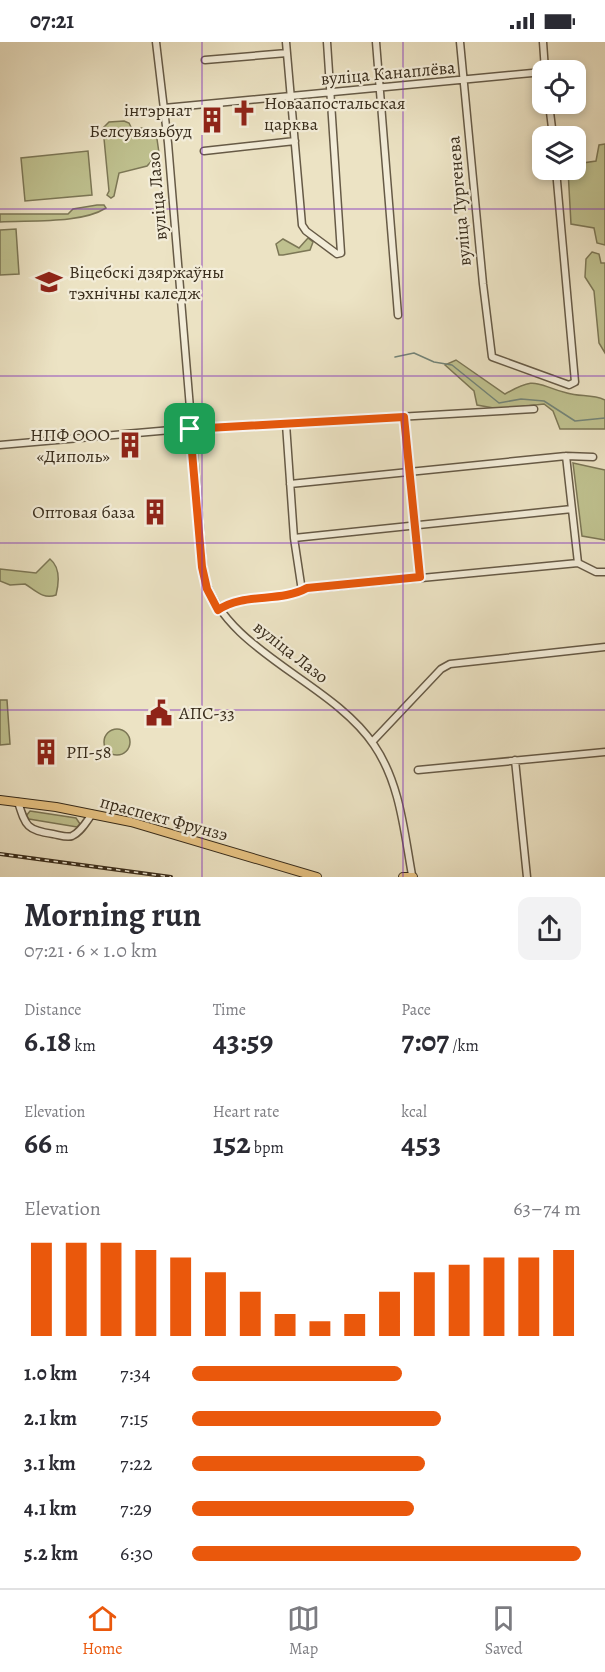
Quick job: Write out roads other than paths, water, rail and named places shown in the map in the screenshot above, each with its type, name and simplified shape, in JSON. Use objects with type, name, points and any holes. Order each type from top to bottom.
[{"type":"main road","name":"праспект Фрунзэ","points":[[0,800],[92,814],[175,834],[317,877]]},
{"type":"main road","points":[[403,877],[413,876]]},
{"type":"street","name":"вуліца Лазо","points":[[156,42],[164,108],[202,567],[207,589],[218,610],[233,626],[334,705],[372,742],[384,762],[396,792],[413,876]]},
{"type":"street","points":[[286,42],[302,225],[306,231],[337,254],[341,254],[327,42]]},
{"type":"street","points":[[376,42],[398,315]]},
{"type":"street","name":"вуліца Тургенева","points":[[460,42],[492,357],[569,385],[575,382],[557,180]]},
{"type":"street","points":[[543,42],[544,60]]},
{"type":"street","points":[[205,60],[287,53]]},
{"type":"street","name":"вуліца Канаплёва","points":[[164,108],[381,89],[532,72]]},
{"type":"street","points":[[204,151],[295,141]]},
{"type":"street","points":[[0,445],[190,429],[534,410]]},
{"type":"street","points":[[404,417],[420,577]]},
{"type":"street","points":[[285,424],[294,538],[302,591]]},
{"type":"street","points":[[290,484],[567,456],[593,457]]},
{"type":"street","points":[[567,456],[578,563]]},
{"type":"street","points":[[294,538],[572,509]]},
{"type":"street","points":[[218,610],[231,603],[294,596],[307,588],[578,563],[596,572],[605,572]]},
{"type":"street","points":[[372,742],[441,669],[450,664],[605,647]]},
{"type":"street","points":[[418,770],[605,752]]},
{"type":"street","points":[[515,760],[527,877]]},
{"type":"street","points":[[18,802],[25,823],[32,831],[72,836],[80,830],[92,814]]},
{"type":"waterway","points":[[395,357],[414,353],[434,362],[452,365],[499,403],[521,399],[544,401],[575,421],[605,418]]},
{"type":"railway","points":[[0,854],[171,877]]},
{"type":"place","name":"Новаапостальская царква","points":[[244,113]]},
{"type":"place","name":"інтэрнат Белсувязьбуд","points":[[212,120]]},
{"type":"place","name":"Віцебскі дзяржаўны тэхнічны каледж","points":[[49,282]]},
{"type":"place","name":"НПФ ООО «Диполь»","points":[[130,445]]},
{"type":"place","name":"Оптовая база","points":[[155,512]]},
{"type":"place","name":"АПС-33","points":[[159,713]]},
{"type":"place","name":"РП-58","points":[[46,752]]}]
